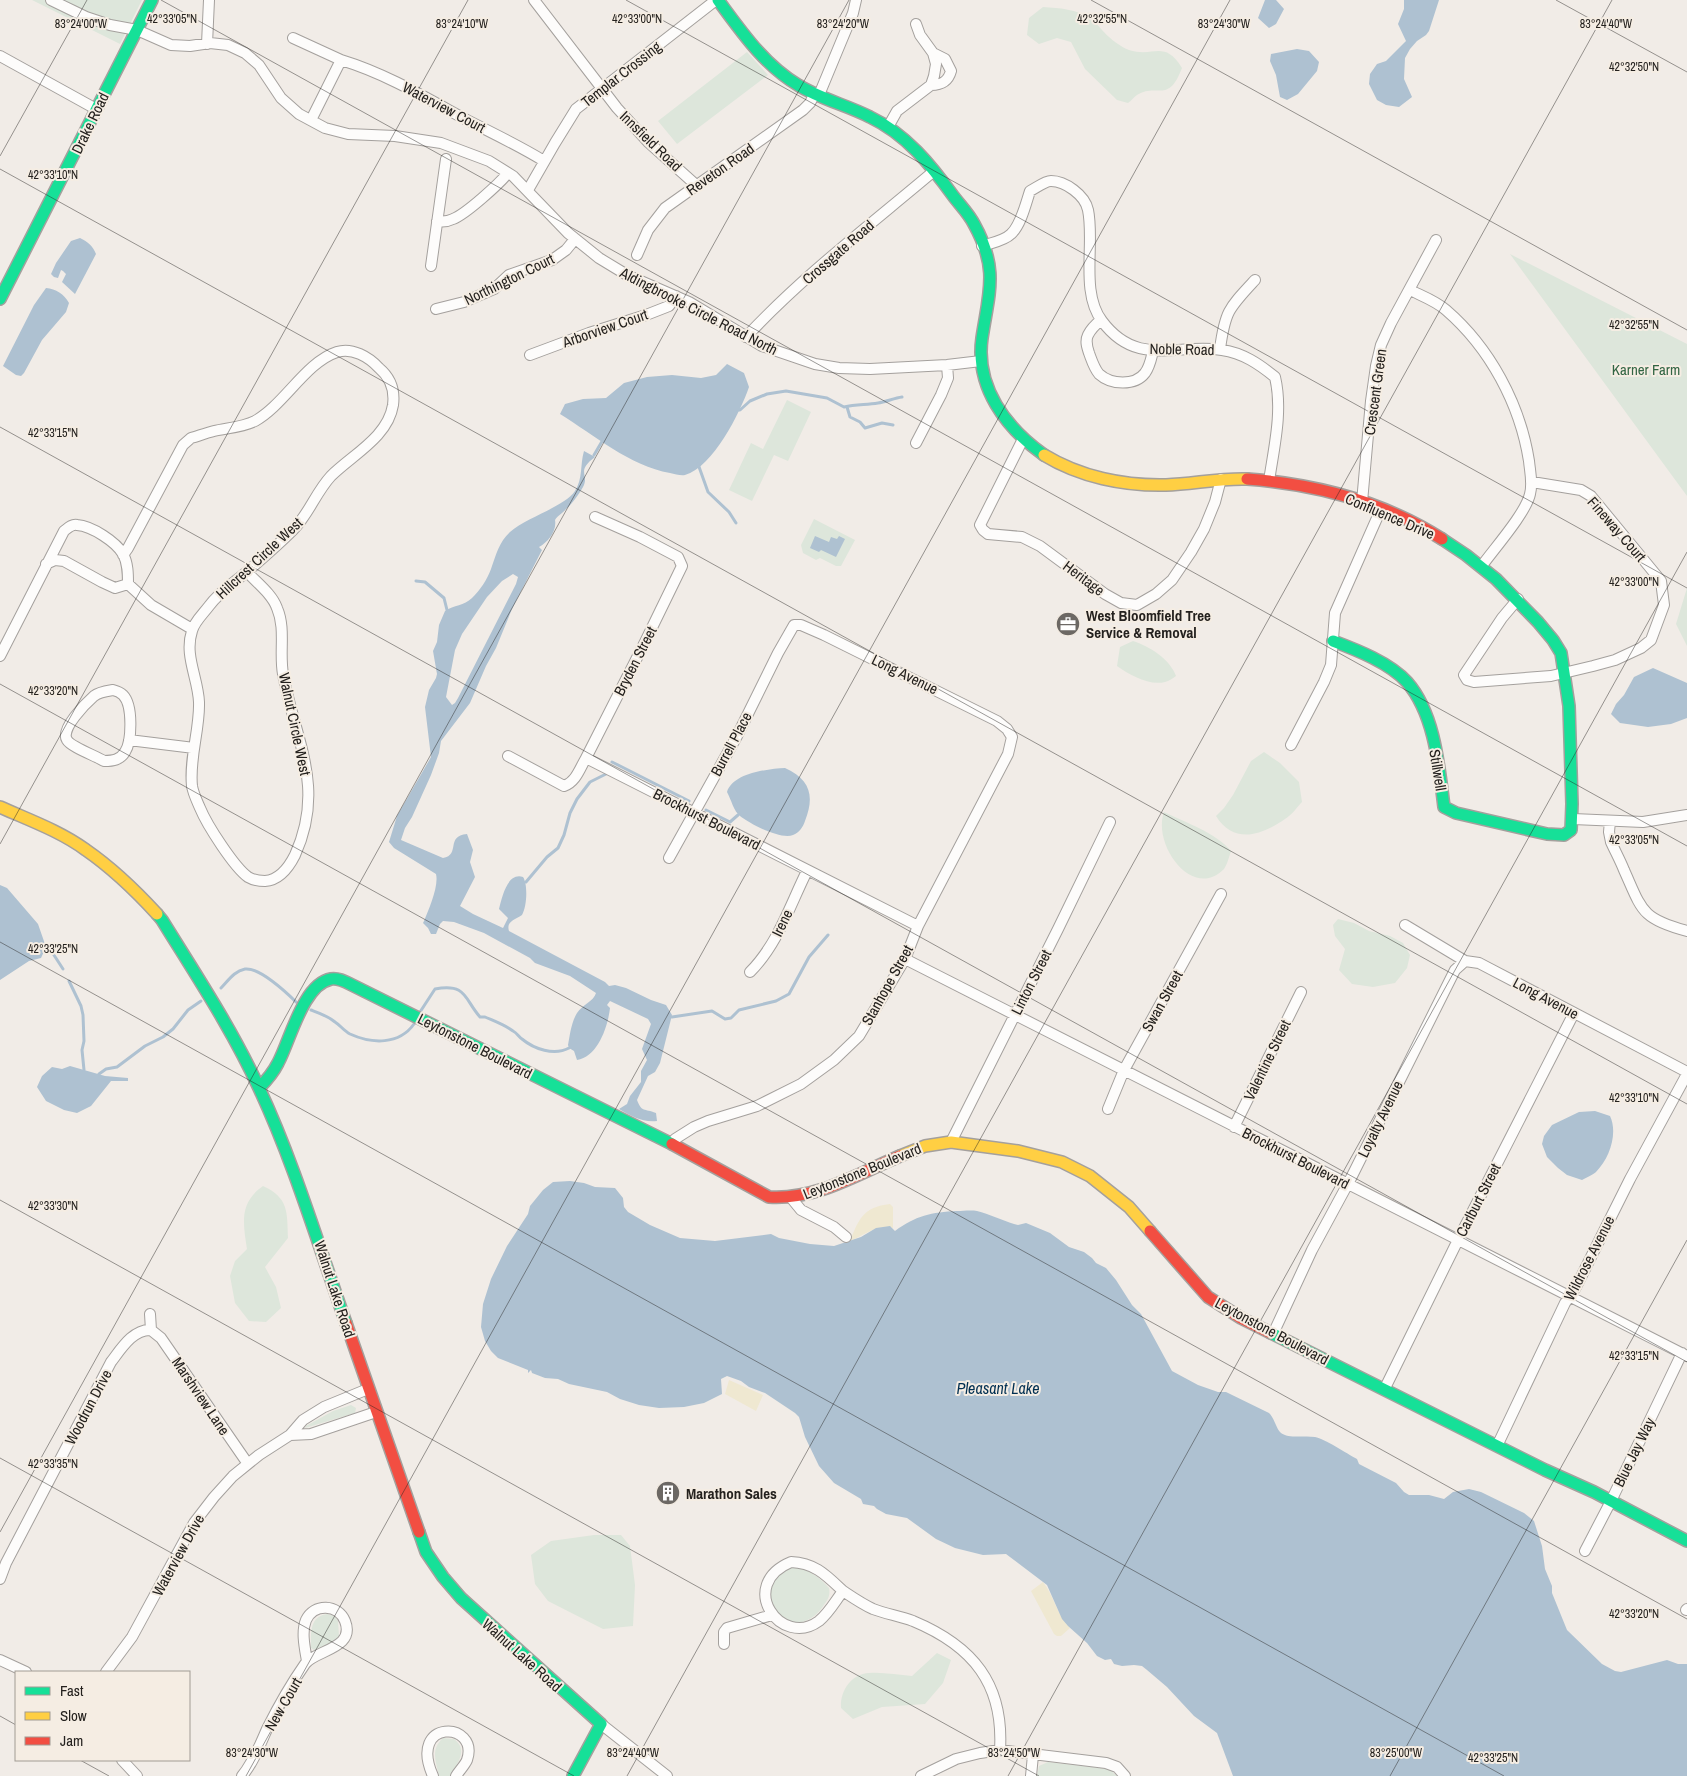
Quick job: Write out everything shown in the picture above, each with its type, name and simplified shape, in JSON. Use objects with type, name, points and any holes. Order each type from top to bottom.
[{"type":"street","name":"Aldingbrooke Circle Road North","points":[[51,0],[86,17],[110,25],[137,30],[171,45],[228,45],[245,53],[259,65],[282,98],[299,114],[325,128],[348,134],[395,136],[441,143],[483,158],[508,173],[528,190],[555,220],[599,258],[627,275],[705,311],[762,346],[814,364],[839,368],[870,369],[981,361]]},
{"type":"street","name":"Drake Road","points":[[0,300],[152,0]]},
{"type":"street","points":[[206,44],[209,0]]},
{"type":"street","name":"Innsfield Road","points":[[534,0],[617,108],[648,142],[696,184]]},
{"type":"street","name":"Templar Crossing","points":[[528,190],[576,109],[717,0]]},
{"type":"street","name":"Confluence Drive","points":[[717,0],[759,53],[798,86],[866,114],[903,137],[934,171],[975,224],[990,269],[990,301],[982,341],[981,361],[983,375],[990,396],[1002,417],[1034,448],[1073,469],[1094,476],[1143,485],[1166,485],[1221,479],[1270,481],[1345,495],[1407,519],[1440,537],[1504,584],[1541,624],[1561,654],[1570,698],[1570,758],[1574,805],[1572,818]]},
{"type":"street","name":"Reveton Road","points":[[637,255],[648,230],[666,208],[696,184],[803,110],[810,103],[817,94],[853,13],[856,0]]},
{"type":"street","points":[[916,24],[920,35],[934,53],[945,59],[951,71],[950,77],[944,83],[930,85]]},
{"type":"street","name":"Waterview Court","points":[[293,38],[341,60],[365,67],[388,77],[544,161]]},
{"type":"street","points":[[888,127],[897,111],[930,85],[936,64],[934,53]]},
{"type":"street","points":[[0,56],[96,109]]},
{"type":"street","points":[[311,120],[341,60]]},
{"type":"street","points":[[431,266],[446,159]]},
{"type":"street","name":"Crossgate Road","points":[[746,337],[830,258],[934,171]]},
{"type":"street","points":[[437,222],[456,219],[499,184],[508,173]]},
{"type":"street","name":"Noble Road","points":[[982,246],[1012,234],[1022,215],[1030,191],[1049,181],[1062,184],[1077,192],[1088,208],[1089,272],[1092,294],[1097,313],[1109,329],[1123,341],[1139,348],[1153,351],[1220,350],[1245,356],[1275,377],[1279,395],[1270,481]]},
{"type":"street","name":"Northington Court","points":[[436,309],[464,302],[494,289],[509,276],[552,260],[566,250],[576,239]]},
{"type":"street","name":"Crescent Green","points":[[1362,502],[1376,366],[1381,345],[1436,240]]},
{"type":"street","points":[[1220,350],[1224,323],[1228,312],[1255,280]]},
{"type":"street","points":[[1410,290],[1445,309],[1461,324],[1497,372],[1512,398],[1523,434],[1532,482],[1530,497],[1518,518],[1481,567]]},
{"type":"street","name":"Arborview Court","points":[[530,355],[669,306],[676,296]]},
{"type":"street","points":[[1101,320],[1087,336],[1086,345],[1094,366],[1106,379],[1122,383],[1136,380],[1144,375],[1149,367],[1153,351]]},
{"type":"street","name":"Hillcrest Circle West","points":[[123,555],[183,445],[191,438],[254,422],[277,404],[322,359],[337,352],[352,351],[364,356],[380,368],[391,382],[394,397],[391,416],[383,430],[329,479],[303,518],[247,572],[229,585],[212,602],[192,629]]},
{"type":"street","points":[[916,443],[948,378],[947,364]]},
{"type":"street","name":"Heritage","points":[[1023,439],[980,525],[988,534],[1022,537],[1040,546],[1104,594],[1121,603],[1138,605],[1156,594],[1172,580],[1204,529],[1215,502],[1221,479]]},
{"type":"street","name":"Fineway Court","points":[[1518,599],[1502,618],[1464,675],[1467,680],[1474,682],[1551,676],[1615,660],[1641,648],[1651,640],[1664,605],[1661,581],[1591,496],[1581,490],[1532,482]]},
{"type":"street","points":[[1290,745],[1324,682],[1330,664],[1335,613],[1381,509]]},
{"type":"street","name":"Bryden Street","points":[[586,758],[681,570],[682,563],[678,557],[640,537],[595,517]]},
{"type":"street","points":[[0,656],[64,531],[71,526],[77,525],[99,534],[114,543],[123,555],[128,571],[128,584],[152,605],[192,629],[189,647],[190,664],[199,702],[194,748],[128,740]]},
{"type":"street","points":[[46,564],[55,560],[64,561],[115,588],[128,584]]},
{"type":"street","name":"Walnut Circle West","points":[[194,748],[192,788],[202,813],[233,862],[255,881],[272,880],[279,876],[287,868],[303,836],[308,815],[309,796],[306,763],[287,697],[282,668],[281,620],[276,604],[247,572]]},
{"type":"street","name":"Long Avenue","points":[[791,628],[794,625],[801,625],[833,639],[997,720],[1012,737]]},
{"type":"street","name":"Burrell Place","points":[[669,858],[737,736],[791,628]]},
{"type":"street","name":"Stillwell","points":[[1333,641],[1359,651],[1386,666],[1406,681],[1418,696],[1437,753],[1444,807],[1456,813],[1547,834],[1564,835],[1571,830],[1572,818]]},
{"type":"street","points":[[113,690],[122,694],[129,706],[128,740],[125,753],[115,760],[104,761],[70,743],[65,736],[65,731],[68,725],[95,695],[113,690]]},
{"type":"street","name":"Stanhope Street","points":[[672,1144],[675,1139],[694,1127],[757,1106],[801,1084],[834,1060],[859,1036],[905,959],[918,926],[1008,754],[1012,737]]},
{"type":"street","points":[[508,756],[564,786],[574,780],[586,758]]},
{"type":"street","name":"Brockhurst Boulevard","points":[[586,758],[918,926]]},
{"type":"street","name":"Walnut Lake Road","points":[[0,807],[54,831],[86,849],[137,892],[162,920],[234,1038],[278,1128],[426,1552],[443,1577],[461,1598],[601,1724],[667,1776]]},
{"type":"street","points":[[1572,818],[1643,822],[1687,815]]},
{"type":"street","points":[[1610,821],[1609,832],[1612,842],[1636,899],[1643,909],[1659,922],[1687,931]]},
{"type":"street","name":"Linton Street","points":[[951,1142],[1110,822]]},
{"type":"street","name":"Irene","points":[[750,972],[759,963],[771,945],[808,871]]},
{"type":"street","name":"Swan Street","points":[[1108,1109],[1124,1070],[1221,894]]},
{"type":"street","name":"Long Avenue","points":[[1405,925],[1465,961],[1479,963],[1687,1073]]},
{"type":"street","name":"Brockhurst Boulevard","points":[[905,959],[1684,1355]]},
{"type":"street","name":"Loyalty Avenue","points":[[1273,1334],[1312,1250],[1455,970],[1465,961]]},
{"type":"street","name":"Leytonstone Boulevard","points":[[260,1088],[268,1081],[284,1052],[306,1002],[314,990],[328,979],[340,979],[672,1144],[769,1197],[779,1199],[792,1198],[814,1193],[927,1145],[951,1142],[1018,1151],[1062,1162],[1090,1176],[1129,1207],[1208,1297],[1241,1318],[1385,1388],[1687,1541]]},
{"type":"street","name":"Valentine Street","points":[[1234,1127],[1301,992]]},
{"type":"street","name":"Carlburt Street","points":[[1385,1388],[1574,1013]]},
{"type":"street","name":"Wildrose Avenue","points":[[1497,1446],[1565,1303],[1576,1288],[1630,1179],[1687,1073]]},
{"type":"street","name":"Leytonstone Boulevard","points":[[792,1198],[801,1210],[834,1228],[846,1237]]},
{"type":"street","points":[[150,1314],[151,1330]]},
{"type":"street","name":"Marshview Lane","points":[[151,1330],[161,1338],[248,1464]]},
{"type":"street","name":"Woodrun Drive","points":[[0,1579],[6,1563],[111,1362],[138,1332],[151,1330]]},
{"type":"street","name":"Blue Jay Way","points":[[1585,1551],[1684,1355]]},
{"type":"street","name":"Waterview Drive","points":[[107,1671],[132,1637],[194,1523],[233,1476],[290,1435],[303,1420],[317,1411],[368,1389]]},
{"type":"street","name":"Waterview Drive","points":[[290,1435],[311,1434],[376,1412]]},
{"type":"street","points":[[843,1591],[820,1620],[801,1628],[780,1622],[772,1615],[767,1605],[765,1594],[767,1583],[780,1566],[791,1562],[803,1562],[813,1566],[843,1591],[872,1608],[915,1622],[943,1637],[965,1652],[982,1672],[992,1688],[1002,1730],[1000,1750]]},
{"type":"street","name":"New Court","points":[[245,1775],[276,1711],[307,1661],[326,1652],[343,1639],[346,1626],[344,1619],[338,1611],[329,1607],[315,1610],[306,1621],[304,1635],[307,1661]]},
{"type":"street","points":[[724,1644],[724,1632],[728,1628],[772,1615]]},
{"type":"street","points":[[0,1660],[24,1671]]},
{"type":"street","points":[[573,1776],[601,1724]]},
{"type":"street","points":[[433,1776],[428,1748],[436,1733],[446,1731],[458,1734],[468,1747],[467,1760],[456,1776]]},
{"type":"street","points":[[921,1776],[956,1759],[1000,1750],[1106,1763],[1117,1768],[1125,1776]]},
{"type":"street","points":[[1031,1776],[1033,1755]]},
{"type":"street","points":[[123,1761],[137,1776]]},
{"type":"green space","points":[[32,0],[142,0],[120,44]]},
{"type":"green space","points":[[1043,7],[1080,13],[1095,22],[1112,40],[1129,50],[1138,52],[1158,51],[1170,54],[1182,68],[1177,79],[1167,89],[1144,92],[1128,103],[1117,100],[1085,69],[1071,42],[1057,38],[1039,44],[1027,35],[1029,18]]},
{"type":"green space","points":[[747,52],[768,75],[677,144],[658,121]]},
{"type":"green space","name":"Karner Farm","points":[[1510,254],[1687,344],[1687,496]]},
{"type":"green space","points":[[787,400],[811,412],[788,461],[774,455],[752,501],[729,490],[751,443],[763,449]]},
{"type":"green space","points":[[814,519],[855,540],[841,566],[836,566],[820,558],[816,560],[803,553],[801,545]]},
{"type":"green space","points":[[1687,588],[1687,646],[1676,624]]},
{"type":"green space","points":[[1133,641],[1146,646],[1158,654],[1169,664],[1176,676],[1159,683],[1146,681],[1117,666],[1120,647]]},
{"type":"green space","points":[[1264,752],[1280,763],[1299,782],[1302,802],[1288,817],[1258,833],[1240,834],[1231,831],[1216,816],[1233,795],[1251,761]]},
{"type":"green space","points":[[1164,812],[1209,833],[1224,844],[1231,851],[1224,869],[1212,877],[1200,878],[1188,874],[1178,865],[1164,839],[1162,825]]},
{"type":"green space","points":[[1338,919],[1354,923],[1369,931],[1390,936],[1403,943],[1410,955],[1407,968],[1395,983],[1373,987],[1352,984],[1339,970],[1345,949],[1335,936],[1333,925]]},
{"type":"green space","points":[[263,1186],[278,1196],[285,1207],[288,1238],[265,1267],[276,1287],[281,1308],[266,1322],[249,1321],[235,1303],[230,1276],[235,1261],[247,1249],[244,1231],[246,1207],[250,1199]]},
{"type":"green space","points":[[351,1405],[356,1408],[355,1413],[305,1428],[333,1411]]},
{"type":"green space","points":[[594,1535],[621,1535],[630,1546],[635,1585],[633,1626],[603,1629],[548,1601],[535,1584],[531,1555],[551,1541]]},
{"type":"green space","points":[[794,1567],[813,1574],[829,1588],[828,1599],[817,1614],[797,1623],[786,1620],[774,1612],[770,1595],[772,1583],[775,1579],[783,1571]]},
{"type":"green space","points":[[327,1614],[334,1616],[338,1621],[339,1636],[335,1641],[314,1650],[311,1648],[312,1626],[317,1618]]},
{"type":"green space","points":[[937,1653],[951,1660],[943,1683],[925,1704],[882,1707],[853,1719],[841,1708],[842,1695],[848,1684],[857,1676],[869,1673],[885,1673],[912,1676]]},
{"type":"green space","points":[[443,1738],[454,1739],[461,1748],[460,1757],[450,1776],[439,1776],[436,1761],[436,1747]]},
{"type":"green space","points":[[1048,1762],[1109,1769],[1117,1776],[1037,1776],[1039,1766]]},
{"type":"sand","points":[[890,1204],[893,1207],[893,1228],[882,1227],[850,1241],[863,1215],[874,1208]]},
{"type":"sand","points":[[729,1380],[763,1395],[756,1411],[725,1394]]},
{"type":"sand","points":[[1043,1582],[1070,1628],[1061,1636],[1054,1634],[1031,1591]]},
{"type":"water","points":[[1265,0],[1276,0],[1284,9],[1276,24],[1269,28],[1258,18]]},
{"type":"water","points":[[1404,0],[1439,0],[1429,31],[1417,41],[1405,58],[1404,79],[1412,97],[1399,107],[1386,105],[1377,100],[1369,84],[1370,74],[1377,64],[1386,61],[1406,41],[1398,24],[1404,9]]},
{"type":"water","points":[[1297,49],[1309,51],[1319,62],[1317,71],[1298,94],[1287,100],[1280,97],[1276,75],[1270,61],[1271,54]]},
{"type":"water","points":[[80,238],[90,244],[96,254],[75,294],[62,282],[66,274],[63,271],[61,270],[58,278],[51,274],[71,241]]},
{"type":"water","points":[[46,288],[56,291],[65,297],[69,303],[66,312],[42,340],[24,373],[21,376],[16,375],[3,366],[34,305]]},
{"type":"water","points":[[727,364],[744,373],[749,387],[739,411],[724,438],[706,462],[685,475],[678,475],[641,464],[613,449],[560,414],[565,404],[583,399],[606,398],[624,383],[647,377],[672,375],[701,378],[716,375]]},
{"type":"water","points":[[584,451],[595,457],[584,470],[585,483],[573,502],[555,520],[555,528],[551,536],[539,547],[542,550],[512,609],[470,703],[441,741],[431,775],[401,840],[443,858],[451,853],[454,842],[460,835],[467,834],[473,850],[470,862],[475,877],[460,906],[503,928],[508,918],[499,909],[506,887],[513,878],[517,876],[523,877],[526,890],[525,907],[522,915],[510,923],[509,931],[605,982],[609,986],[615,985],[626,988],[666,1005],[672,1015],[660,1063],[655,1072],[648,1076],[637,1100],[642,1109],[656,1113],[657,1121],[642,1120],[619,1109],[627,1104],[630,1096],[641,1082],[641,1071],[647,1060],[642,1049],[651,1024],[648,1019],[610,1001],[607,1005],[610,1008],[607,1023],[601,1040],[591,1053],[577,1060],[574,1051],[568,1045],[572,1025],[577,1013],[596,993],[570,976],[535,963],[530,958],[484,933],[454,922],[443,921],[436,934],[431,934],[423,923],[435,891],[436,874],[394,848],[389,842],[397,816],[431,757],[425,707],[429,690],[437,674],[433,651],[437,642],[439,625],[445,611],[466,603],[478,592],[491,569],[500,544],[510,532],[570,497],[578,486]],"holes":[[[513,574],[518,577],[458,698],[452,705],[446,697],[455,650],[462,634],[487,597],[502,581]]]},
{"type":"water","points":[[815,536],[829,542],[831,537],[837,539],[839,536],[845,539],[836,557],[821,550],[819,552],[810,548]]},
{"type":"water","points":[[1653,668],[1687,683],[1687,718],[1671,724],[1648,727],[1620,723],[1611,714],[1616,704],[1624,695],[1634,677]]},
{"type":"water","points":[[785,768],[800,777],[805,783],[810,796],[810,804],[803,825],[797,833],[788,836],[766,830],[740,816],[727,792],[736,780],[743,776],[760,771]]},
{"type":"water","points":[[0,885],[7,888],[38,924],[46,947],[41,958],[29,961],[0,980]]},
{"type":"water","points":[[70,1066],[105,1076],[128,1078],[128,1081],[111,1081],[91,1106],[77,1113],[64,1110],[46,1101],[37,1087],[42,1076],[52,1067],[62,1069]]},
{"type":"water","points":[[1595,1111],[1610,1116],[1613,1137],[1609,1153],[1601,1166],[1595,1173],[1582,1180],[1567,1175],[1558,1168],[1547,1157],[1542,1144],[1544,1136],[1552,1125],[1579,1112]]},
{"type":"water","name":"Pleasant Lake","points":[[570,1181],[595,1187],[615,1188],[623,1198],[624,1207],[628,1212],[650,1225],[680,1238],[715,1241],[771,1234],[779,1238],[810,1244],[834,1246],[861,1237],[876,1228],[890,1226],[895,1231],[924,1216],[940,1212],[970,1211],[982,1212],[1018,1225],[1026,1223],[1050,1233],[1069,1247],[1084,1252],[1096,1263],[1106,1268],[1132,1305],[1141,1314],[1172,1371],[1198,1385],[1218,1392],[1226,1392],[1269,1413],[1279,1431],[1284,1435],[1315,1437],[1330,1443],[1357,1459],[1359,1464],[1396,1483],[1409,1495],[1429,1495],[1444,1499],[1453,1492],[1469,1489],[1481,1492],[1524,1513],[1534,1521],[1542,1546],[1545,1569],[1552,1586],[1552,1593],[1567,1630],[1602,1664],[1621,1672],[1667,1660],[1678,1664],[1687,1664],[1687,1776],[1233,1776],[1217,1733],[1194,1716],[1167,1687],[1142,1666],[1122,1666],[1114,1664],[1111,1659],[1105,1660],[1097,1656],[1087,1643],[1062,1619],[1047,1585],[1006,1554],[983,1555],[955,1548],[936,1539],[907,1518],[886,1514],[874,1506],[863,1504],[861,1499],[834,1483],[819,1466],[805,1437],[799,1417],[765,1393],[727,1376],[721,1379],[722,1394],[704,1403],[684,1407],[659,1408],[639,1405],[620,1399],[607,1392],[569,1384],[558,1379],[545,1378],[532,1373],[531,1370],[528,1373],[528,1370],[498,1358],[485,1341],[481,1327],[483,1304],[491,1279],[507,1246],[528,1214],[530,1206],[543,1190],[553,1182]]},
{"type":"waterway","points":[[738,410],[750,401],[767,394],[786,391],[827,398],[844,407],[902,397]]},
{"type":"waterway","points":[[847,407],[850,417],[860,422],[865,428],[882,423],[893,425]]},
{"type":"waterway","points":[[594,455],[604,438]]},
{"type":"waterway","points":[[698,464],[708,492],[729,512],[736,523]]},
{"type":"waterway","points":[[416,581],[425,582],[444,598],[447,610]]},
{"type":"waterway","points":[[612,762],[689,801]]},
{"type":"waterway","points":[[526,882],[547,857],[558,848],[577,799],[590,782],[606,774]]},
{"type":"waterway","points":[[706,810],[730,822],[738,815]]},
{"type":"waterway","points":[[672,1017],[712,1011],[725,1019],[731,1018],[739,1010],[776,1001],[789,994],[809,957],[828,935]]},
{"type":"waterway","points":[[46,948],[52,952],[63,969]]},
{"type":"waterway","points":[[221,988],[238,972],[251,969],[272,981],[296,1002]]},
{"type":"waterway","points":[[69,981],[81,1006],[83,1015],[84,1041],[82,1050],[84,1070]]},
{"type":"waterway","points":[[420,1012],[435,989],[453,988],[464,994],[480,1017],[485,1017],[507,1027],[532,1046],[551,1051],[569,1048]]},
{"type":"waterway","points":[[99,1074],[106,1069],[117,1067],[145,1046],[163,1037],[173,1029],[188,1010],[201,1001]]},
{"type":"waterway","points":[[311,1010],[329,1018],[350,1034],[367,1040],[385,1041],[393,1039],[401,1036],[414,1024]]},
{"type":"traffic: fast","points":[[0,299],[152,0]]},
{"type":"traffic: fast","points":[[718,0],[735,24],[774,68],[798,85],[815,94],[870,117],[895,132],[927,162],[967,213],[982,240],[989,268],[989,294],[982,338],[981,356],[983,373],[996,405],[1006,419],[1017,432],[1044,455]]},
{"type":"traffic: fast","points":[[1333,641],[1362,653],[1392,669],[1407,682],[1416,695],[1430,725],[1444,807],[1456,813],[1547,834],[1564,835],[1571,830],[1569,706],[1561,653],[1538,622],[1496,579],[1442,539]]},
{"type":"traffic: fast","points":[[157,914],[225,1023],[272,1116],[295,1174],[346,1323]]},
{"type":"traffic: fast","points":[[259,1088],[276,1067],[305,1002],[321,983],[336,979],[348,983],[672,1144]]},
{"type":"traffic: fast","points":[[1271,1333],[1545,1470],[1594,1492],[1687,1541]]},
{"type":"traffic: fast","points":[[419,1532],[426,1552],[443,1577],[461,1598],[601,1724],[573,1776]]},
{"type":"traffic: slow","points":[[1044,455],[1058,463],[1087,474],[1103,479],[1134,484],[1166,485],[1247,479]]},
{"type":"traffic: slow","points":[[0,807],[55,831],[76,843],[105,864],[157,914]]},
{"type":"traffic: slow","points":[[900,1156],[925,1146],[951,1142],[1018,1151],[1062,1162],[1090,1176],[1129,1207],[1150,1231]]},
{"type":"traffic: jam","points":[[1247,479],[1298,485],[1348,497],[1397,515],[1442,539]]},
{"type":"traffic: jam","points":[[672,1144],[769,1197],[787,1197],[820,1190],[900,1156]]},
{"type":"traffic: jam","points":[[1150,1231],[1208,1297],[1241,1318],[1271,1333]]},
{"type":"traffic: jam","points":[[346,1323],[419,1532]]},
{"type":"place","name":"West Bloomfield Tree Service & Removal","points":[[1068,624]]},
{"type":"place","name":"Marathon Sales","points":[[668,1493]]}]
